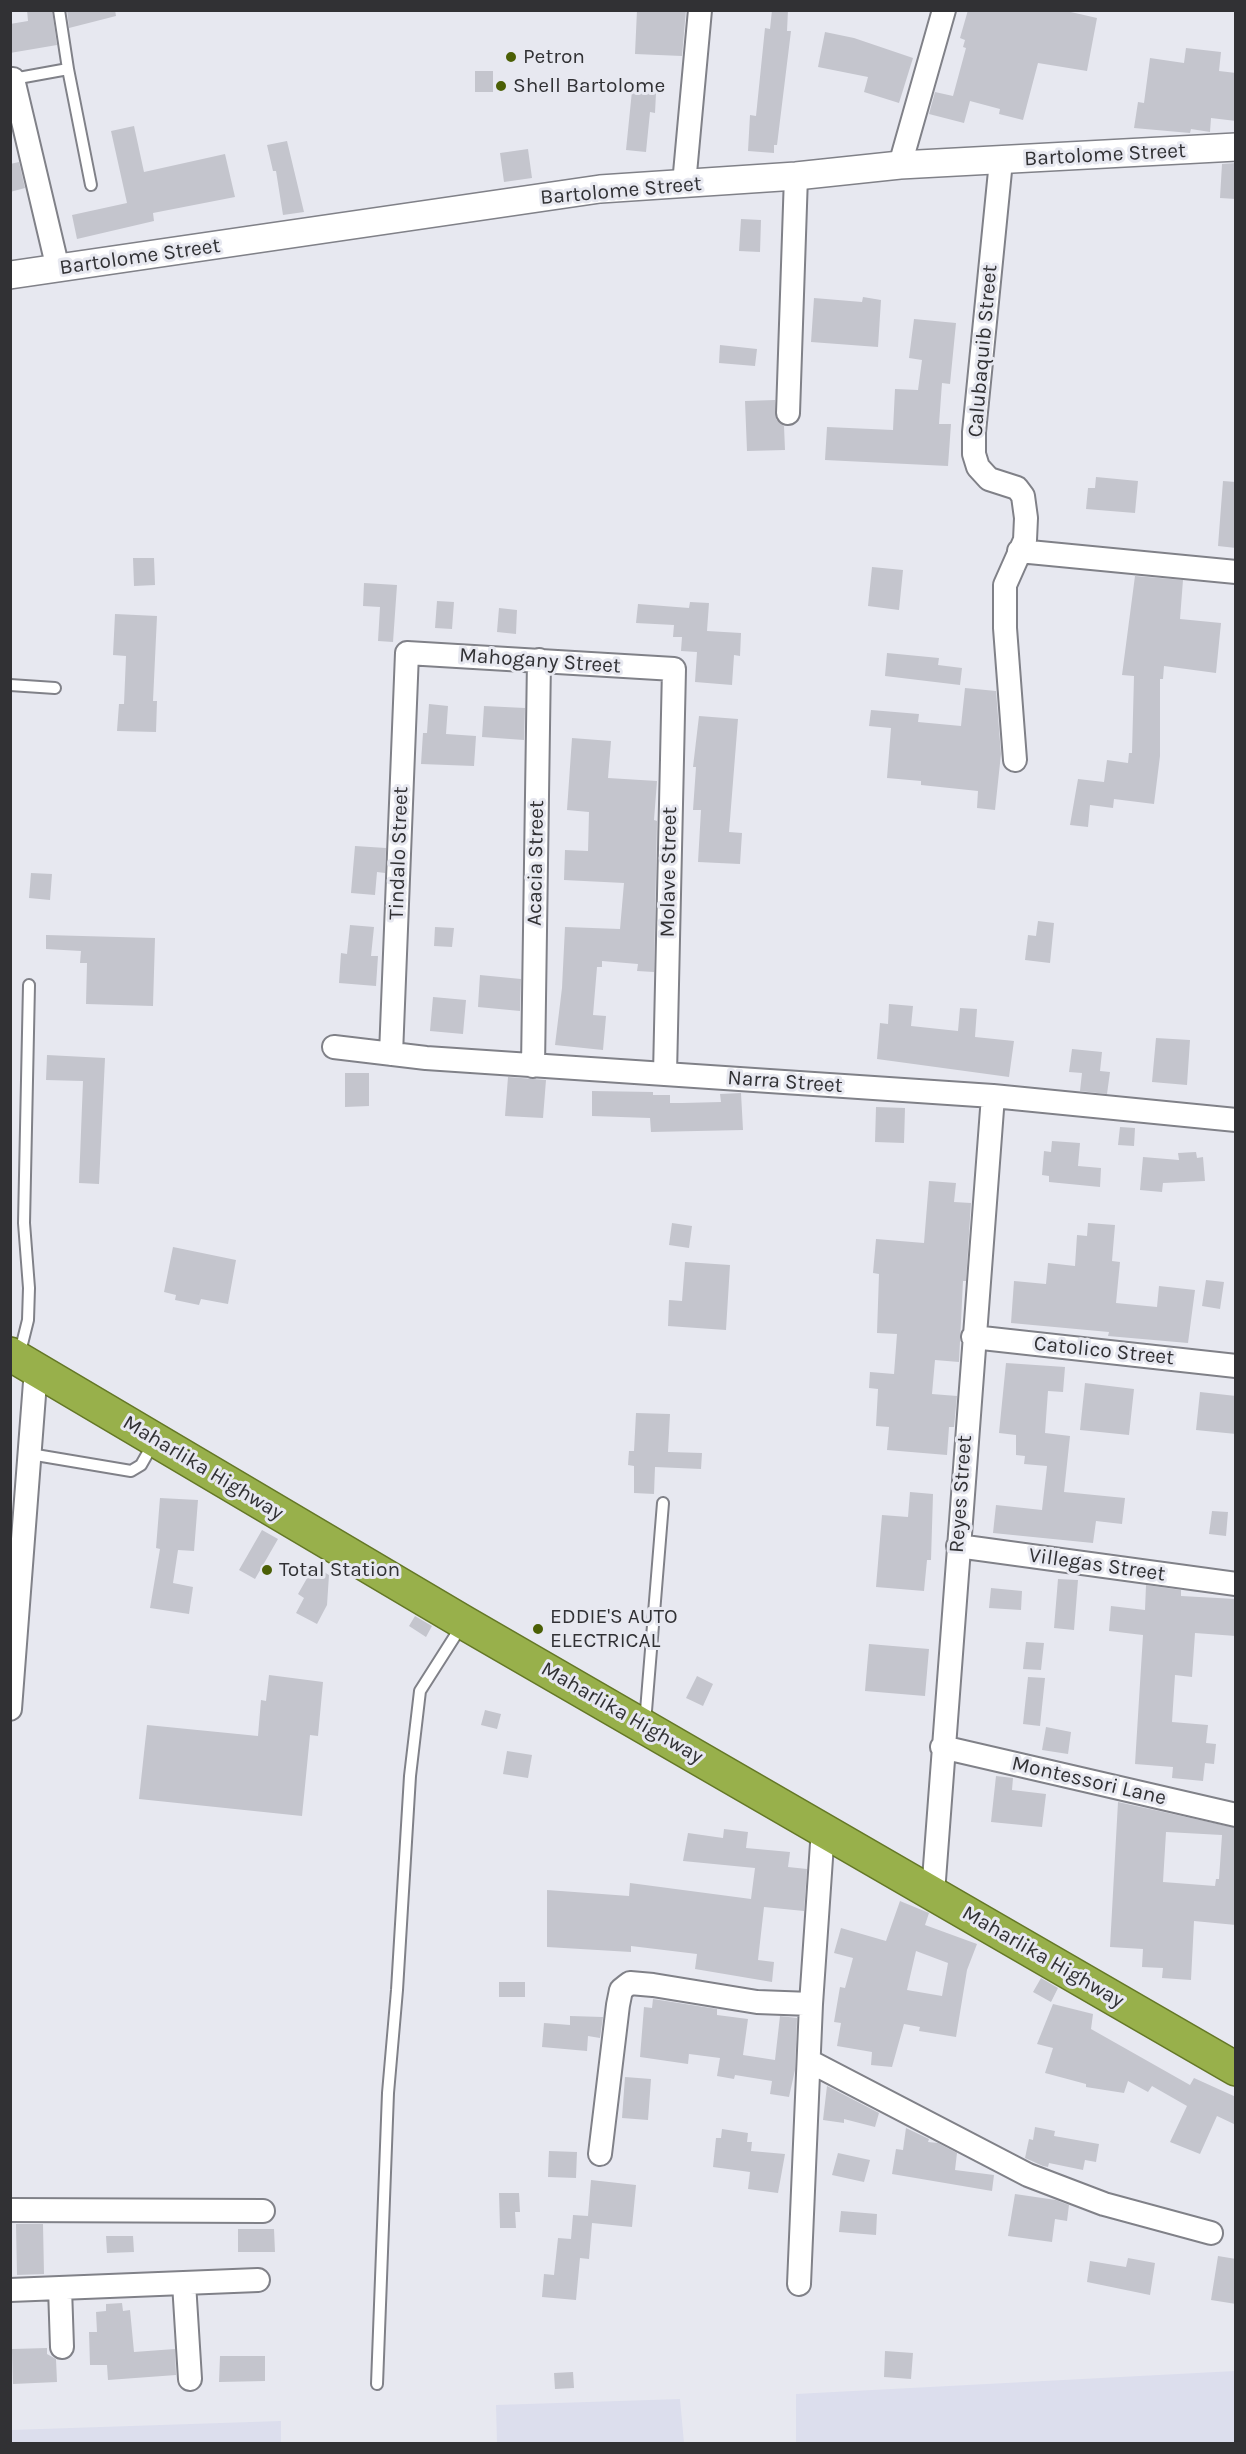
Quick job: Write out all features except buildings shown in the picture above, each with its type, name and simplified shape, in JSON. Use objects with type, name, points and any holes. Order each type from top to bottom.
[{"type":"highway","name":"Maharlika Highway","points":[[22,1361],[464,1622],[1236,2069]]},
{"type":"street","points":[[684,184],[700,10]]},
{"type":"street","points":[[900,165],[944,10]]},
{"type":"street","points":[[12,79],[58,269]]},
{"type":"street","name":"Bartolome Street","points":[[10,275],[600,189],[796,176],[900,165],[1236,147]]},
{"type":"street","name":"Calubaquib Street","points":[[1001,161],[974,432],[974,454],[984,476],[1011,485],[1023,496],[1027,528],[1005,585],[1005,628],[1015,760]]},
{"type":"street","points":[[788,414],[796,176]]},
{"type":"street","points":[[1019,551],[1236,572]]},
{"type":"street","name":"Mahogany Street","points":[[407,653],[674,669]]},
{"type":"street","name":"Tindalo Street","points":[[391,1054],[407,653]]},
{"type":"street","name":"Acacia Street","points":[[533,1066],[539,660]]},
{"type":"street","name":"Molave Street","points":[[665,1074],[674,669]]},
{"type":"street","name":"Narra Street","points":[[334,1047],[533,1066],[993,1096],[1236,1120]]},
{"type":"street","name":"Reyes Street","points":[[933,1893],[942,1747],[993,1096]]},
{"type":"street","name":"Catolico Street","points":[[973,1337],[1236,1366]]},
{"type":"street","points":[[10,1709],[30,1454],[22,1361]]},
{"type":"street","name":"Villegas Street","points":[[958,1546],[1236,1584]]},
{"type":"street","name":"Montessori Lane","points":[[942,1747],[1236,1815]]},
{"type":"street","points":[[799,2284],[811,2004],[823,1829]]},
{"type":"street","points":[[600,2154],[619,1997],[621,1990],[630,1983],[748,2001],[811,2004]]},
{"type":"street","points":[[809,2061],[1028,2175],[1104,2204],[1211,2233]]},
{"type":"street","points":[[10,2210],[263,2211]]},
{"type":"street","points":[[10,2290],[258,2280]]},
{"type":"street","points":[[184,2283],[190,2379]]},
{"type":"street","points":[[60,2288],[62,2347]]},
{"type":"lane","points":[[59,10],[68,69],[92,185]]},
{"type":"lane","points":[[12,79],[68,69]]},
{"type":"lane","points":[[10,685],[56,688]]},
{"type":"lane","points":[[22,1361],[29,1298],[24,1212],[29,986]]},
{"type":"lane","points":[[30,1454],[131,1471],[141,1465],[155,1440]]},
{"type":"lane","points":[[645,1726],[663,1503]]},
{"type":"lane","points":[[377,2384],[388,2093],[397,1990],[410,1776],[420,1691],[464,1622]]},
{"type":"shaded area","points":[[1235,2371],[1235,2443],[796,2443],[796,2394]]},
{"type":"shaded area","points":[[680,2399],[684,2443],[497,2443],[496,2405]]},
{"type":"shaded area","points":[[281,2421],[281,2443],[11,2443],[11,2430]]},
{"type":"place","name":"Petron","points":[[511,57]]},
{"type":"place","name":"Shell Bartolome","points":[[501,86]]},
{"type":"place","name":"Total Station","points":[[267,1570]]},
{"type":"place","name":"EDDIE'S AUTO ELECTRICAL","points":[[538,1629]]}]
